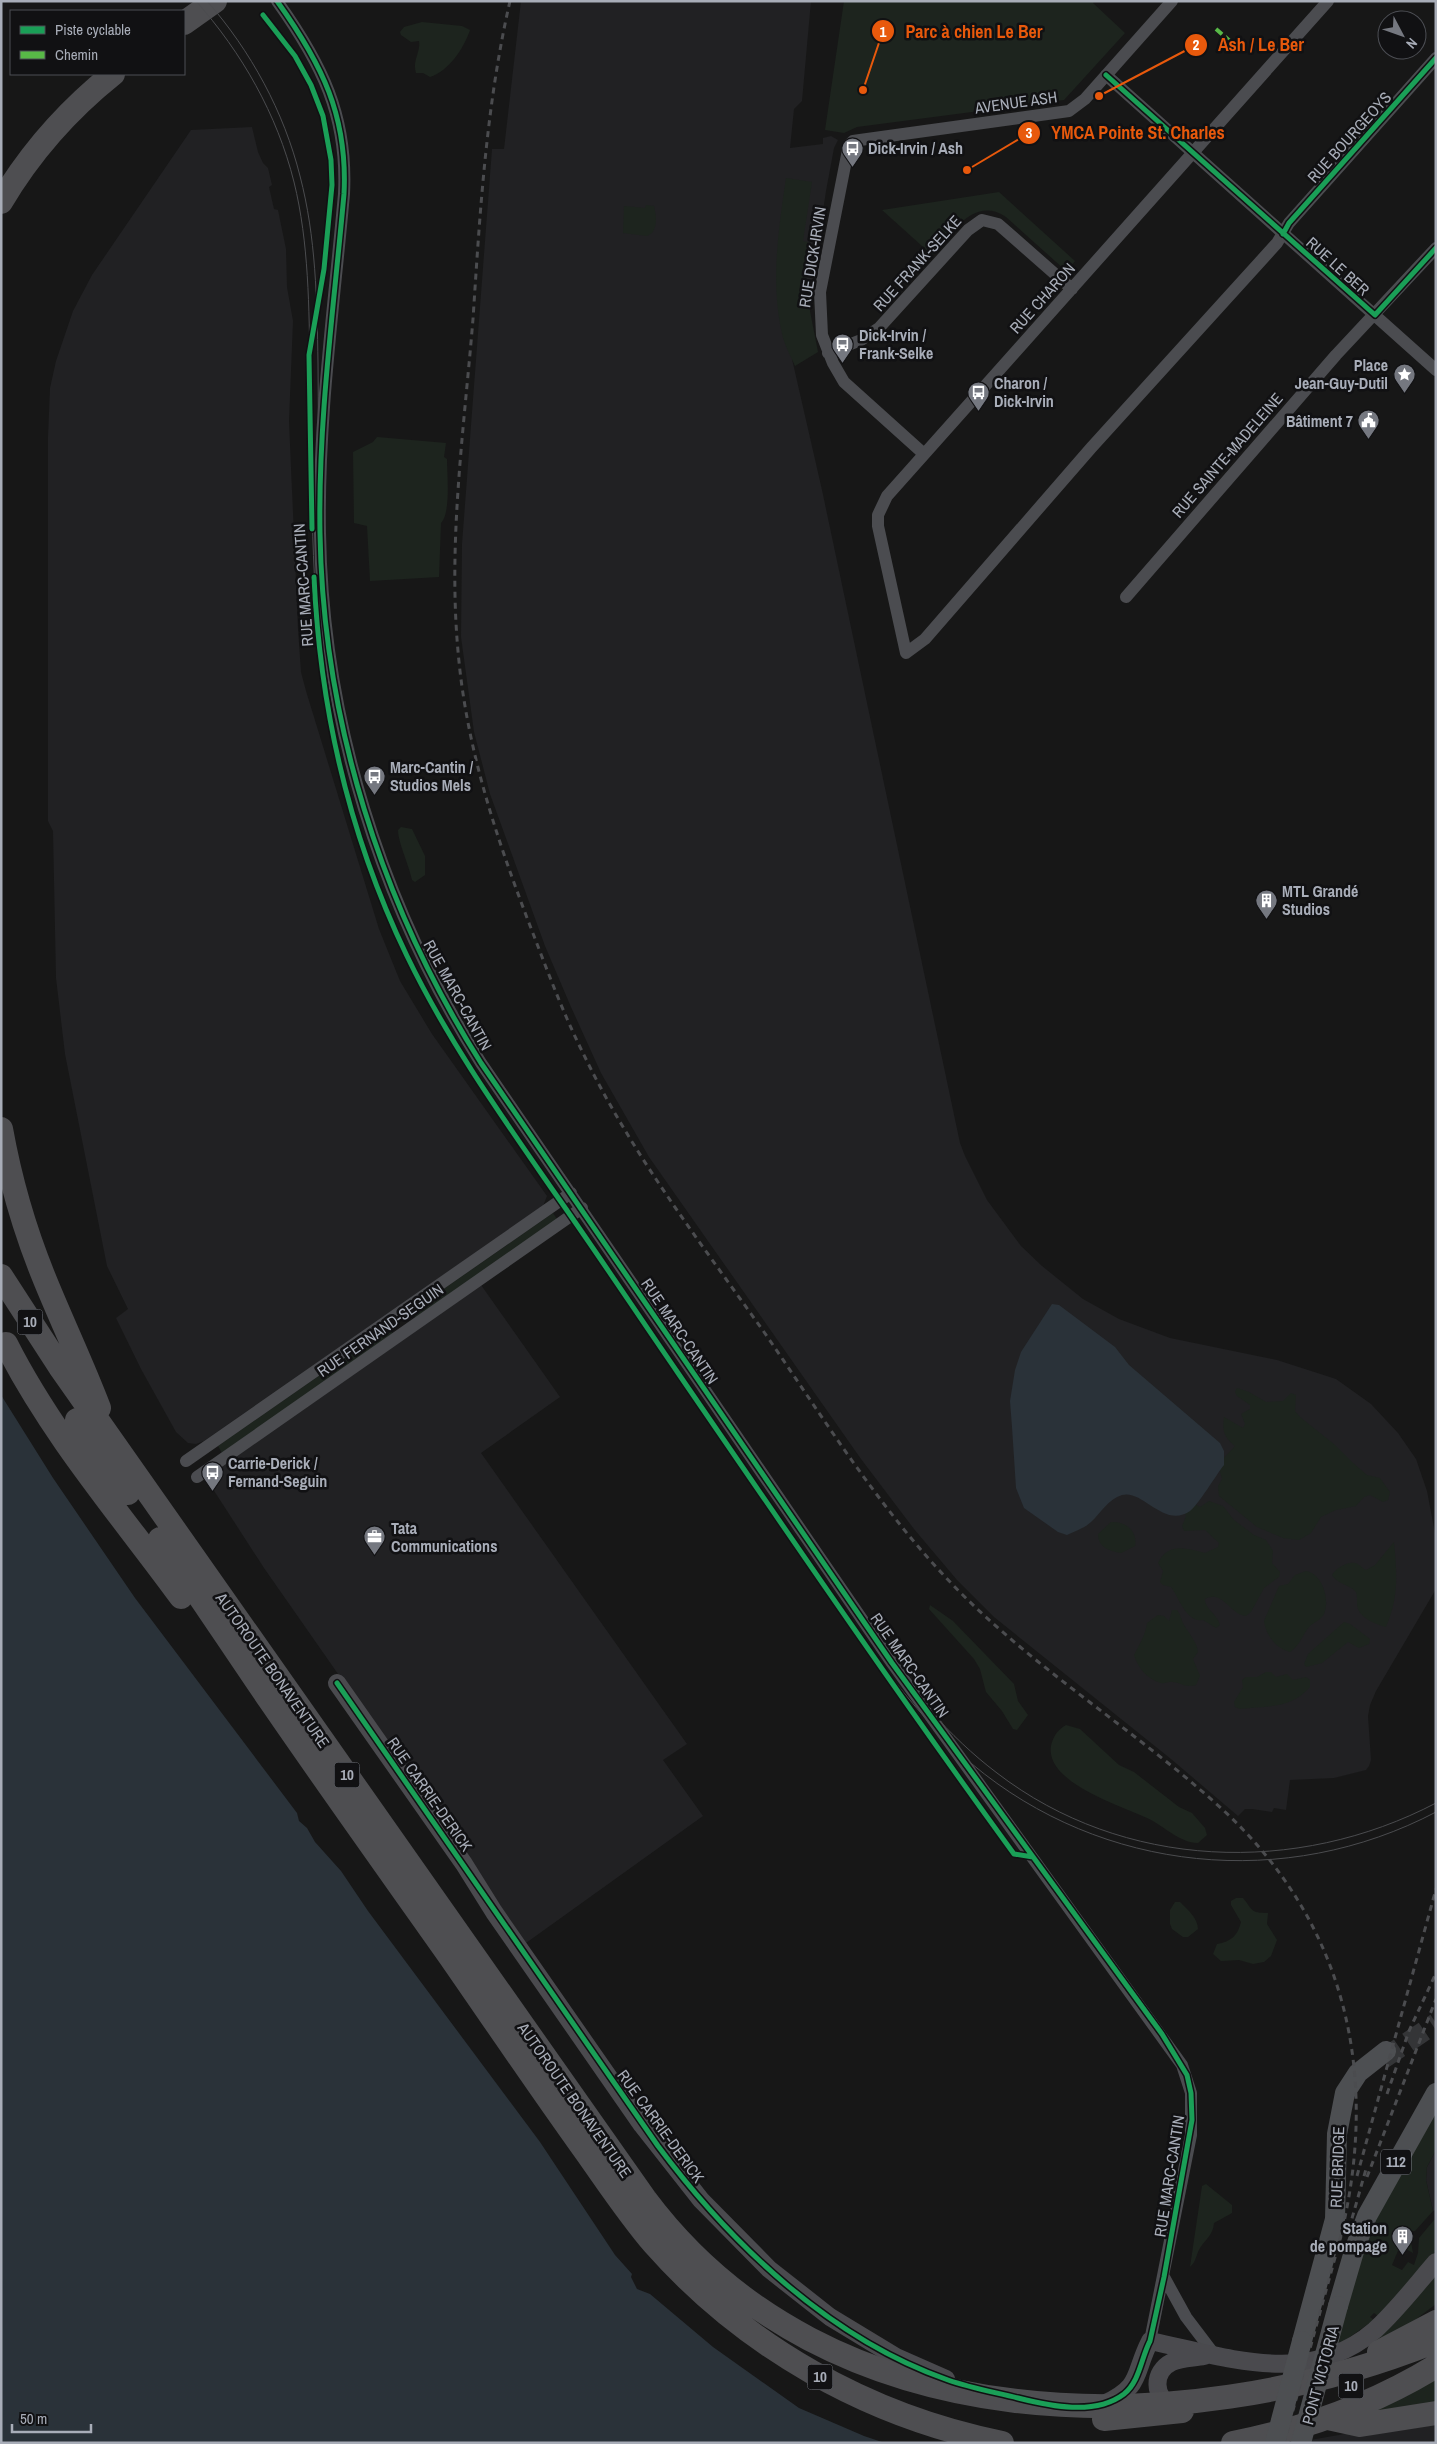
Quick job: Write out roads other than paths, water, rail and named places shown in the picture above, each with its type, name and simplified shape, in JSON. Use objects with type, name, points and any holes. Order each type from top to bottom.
[{"type":"highway","points":[[185,22],[215,1]]},
{"type":"highway","points":[[1,202],[24,167],[53,131],[86,96],[112,75]]},
{"type":"highway","points":[[1,1129],[13,1183],[29,1239],[51,1296],[79,1356],[111,1440]]},
{"type":"highway","name":"AUTOROUTE BONAVENTURE","points":[[1,1276],[55,1360],[645,2199],[680,2241],[724,2284],[766,2318],[842,2365],[904,2393],[959,2411],[1008,2433]]},
{"type":"highway","name":"AUTOROUTE BONAVENTURE","points":[[1,1304],[94,1444],[272,1704],[645,2234],[667,2258],[732,2318],[804,2368],[852,2394],[900,2414],[950,2430],[1008,2433]]},
{"type":"highway","points":[[6,1344],[30,1388],[61,1434],[203,1626],[272,1704]]},
{"type":"highway","points":[[645,2199],[699,2252],[750,2291],[840,2347],[916,2381],[988,2404],[1062,2416],[1098,2419],[1190,2419]]},
{"type":"highway","points":[[1379,2352],[1436,2322]]},
{"type":"highway","name":"10","points":[[1229,2433],[1284,2409],[1337,2392],[1388,2368],[1436,2340]]},
{"type":"highway","name":"10","points":[[1229,2433],[1282,2432],[1328,2418],[1378,2397],[1436,2366]]},
{"type":"highway","points":[[1328,2418],[1360,2425],[1436,2413]]},
{"type":"highway","points":[[1088,2432],[1138,2433],[1190,2419]]},
{"type":"main road","name":"RUE BRIDGE","points":[[1302,2341],[1335,2219],[1337,2134],[1345,2093],[1356,2076],[1384,2055]]},
{"type":"main road","name":"RUE BRIDGE","points":[[1338,2306],[1355,2248],[1367,2216],[1436,2093]]},
{"type":"main road","name":"PONT VICTORIA","points":[[1301,2443],[1338,2306]]},
{"type":"main road","name":"PONT VICTORIA","points":[[1275,2443],[1302,2341]]},
{"type":"street","name":"RUE MARC-CANTIN","points":[[277,1],[327,83],[336,108],[344,152],[344,194],[323,437],[320,524],[328,636],[345,739],[377,851],[403,917],[428,970],[481,1063],[892,1663],[1182,2065],[1191,2093],[1192,2127],[1150,2341],[1132,2386],[1121,2396],[1102,2405]]},
{"type":"street","name":"AVENUE ASH","points":[[848,145],[860,140],[1064,112],[1082,103],[1172,1]]},
{"type":"street","name":"RUE CHARON","points":[[906,653],[880,542],[878,515],[887,496],[1328,1]]},
{"type":"street","name":"RUE BOURGEOYS","points":[[906,653],[924,639],[1085,454],[1182,349],[1283,234],[1289,223],[1436,58]]},
{"type":"street","name":"RUE LE BER","points":[[1106,75],[1436,370]]},
{"type":"street","name":"RUE DICK-IRVIN","points":[[848,145],[820,300],[820,326],[828,353],[837,371],[850,388],[924,454]]},
{"type":"street","name":"RUE FRANK-SELKE","points":[[828,353],[857,342],[880,328],[968,230],[982,220],[998,224],[1072,289]]},
{"type":"street","name":"RUE SAINTE-MADELEINE","points":[[1126,597],[1336,355],[1436,248]]},
{"type":"street","name":"RUE FERNAND-SEGUIN","points":[[186,1461],[571,1193]]},
{"type":"street","name":"RUE FERNAND-SEGUIN","points":[[197,1477],[582,1208]]},
{"type":"street","name":"RUE CARRIE-DERICK","points":[[337,1683],[464,1864],[494,1912],[642,2125],[691,2189],[738,2239],[787,2284],[830,2317],[896,2357],[930,2373],[962,2384],[1027,2400],[1074,2406],[1102,2405]]},
{"type":"street","points":[[1150,2341],[1261,2364],[1285,2365],[1332,2356],[1375,2330],[1436,2262]]},
{"type":"street","points":[[1164,2277],[1186,2317],[1214,2354]]},
{"type":"street","points":[[1214,2354],[1172,2362],[1162,2373],[1157,2390],[1160,2397],[1190,2419],[1332,2373],[1379,2352],[1436,2310]]},
{"type":"tunnel","points":[[1383,2059],[1436,2023]]},
{"type":"tram line","points":[[196,1],[243,63],[268,109],[287,157],[299,205],[303,228],[308,299],[315,592],[322,666],[332,727],[346,787],[364,844],[385,900],[409,955],[437,1009],[501,1113],[869,1648],[930,1723],[972,1764],[1023,1801],[1078,1829],[1136,1848],[1196,1858],[1258,1860],[1318,1853],[1378,1837],[1436,1812]]},
{"type":"tram line","points":[[207,1],[238,40],[264,83],[285,129],[300,176],[305,199],[312,245],[316,292],[319,500],[324,602],[336,696],[348,754],[363,811],[403,920],[428,973],[487,1077],[874,1641],[946,1728],[997,1773],[1046,1805],[1099,1829],[1155,1844],[1212,1852],[1269,1851],[1326,1843],[1382,1827],[1436,1803]]},
{"type":"railway","points":[[510,1],[495,80],[485,159],[458,485],[455,610],[462,686],[475,755],[494,823],[517,890],[568,1021],[602,1090],[644,1161],[847,1454],[891,1513],[938,1569],[1005,1634],[1187,1778],[1222,1809],[1265,1854],[1299,1903],[1325,1954],[1344,2008],[1354,2064],[1356,2122],[1351,2182],[1339,2243]]},
{"type":"railway","points":[[1357,2176],[1436,1889]]},
{"type":"railway","points":[[1387,2094],[1409,2031],[1436,1973]]},
{"type":"railway","points":[[1367,2177],[1436,1999]]},
{"type":"railway","points":[[1349,2229],[1366,2169]]},
{"type":"railway","points":[[1284,2443],[1341,2236]]},
{"type":"place","name":"Parc à chien Le Ber","points":[[863,90]]},
{"type":"place","name":"Ash / Le Ber","points":[[1099,96]]},
{"type":"place","name":"Dick-Irvin / Ash","points":[[852,167]]},
{"type":"place","name":"YMCA Pointe St. Charles","points":[[967,170]]},
{"type":"place","name":"Dick-Irvin / Frank-Selke","points":[[843,363]]},
{"type":"place","name":"Place Jean-Guy-Dutil","points":[[1404,393]]},
{"type":"place","name":"Charon / Dick-Irvin","points":[[978,411]]},
{"type":"place","name":"Bâtiment 7","points":[[1369,440]]},
{"type":"place","name":"Marc-Cantin / Studios Mels","points":[[374,795]]},
{"type":"place","name":"MTL Grandé Studios","points":[[1266,919]]},
{"type":"place","name":"Carrie-Derick / Fernand-Seguin","points":[[212,1491]]},
{"type":"place","name":"Tata Communications","points":[[375,1556]]},
{"type":"place","name":"Station de pompage","points":[[1403,2256]]}]
